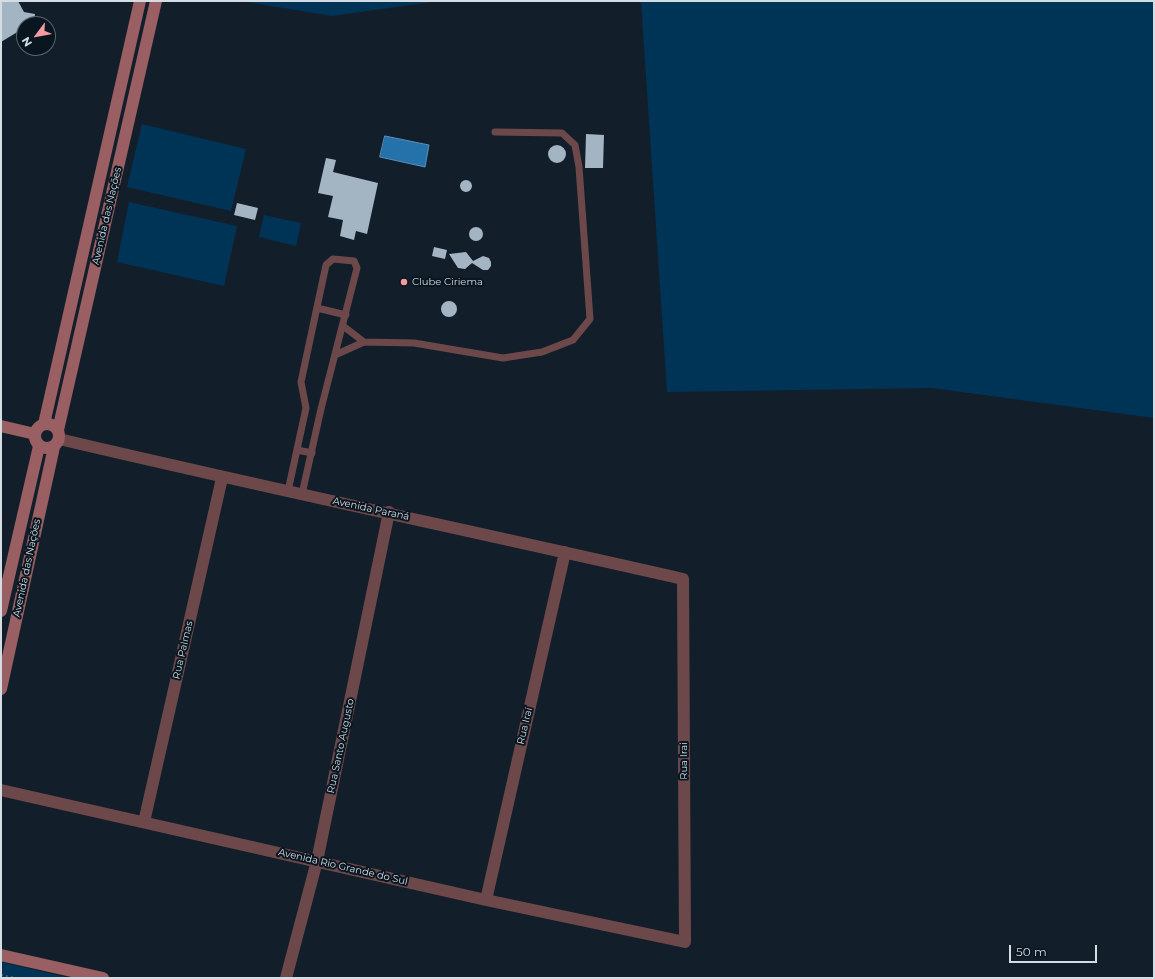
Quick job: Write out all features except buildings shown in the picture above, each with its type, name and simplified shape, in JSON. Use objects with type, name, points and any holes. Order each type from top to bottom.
[{"type":"main road","name":"Avenida das Nações","points":[[44,424],[140,1]]},
{"type":"main road","name":"Avenida das Nações","points":[[1,689],[156,1]]},
{"type":"main road","points":[[44,424],[53,425],[57,439],[48,449],[39,446],[36,441],[35,434],[39,427],[44,424]]},
{"type":"main road","points":[[1,426],[35,434]]},
{"type":"main road","name":"Avenida das Nações","points":[[1,611],[39,446]]},
{"type":"main road","points":[[1,955],[103,978]]},
{"type":"street","name":"Avenida Paraná","points":[[57,439],[222,478],[389,512],[684,579]]},
{"type":"street","name":"Rua Palmas","points":[[144,822],[222,478]]},
{"type":"street","name":"Rua Santo Augusto","points":[[286,978],[317,861],[389,512]]},
{"type":"street","name":"Rua Iraí","points":[[486,900],[564,552]]},
{"type":"street","name":"Rua Irai","points":[[684,579],[685,942]]},
{"type":"street","name":"Avenida Rio Grande do Sul","points":[[1,790],[486,900],[685,942]]},
{"type":"lane","points":[[335,355],[364,342],[414,343],[503,358],[542,352],[572,340],[590,319],[580,167],[575,145],[562,133],[495,132]]},
{"type":"lane","points":[[288,491],[306,408],[302,382],[328,262],[333,259],[354,261],[358,268],[321,409],[302,494]]},
{"type":"lane","points":[[317,308],[346,315]]},
{"type":"lane","points":[[343,326],[364,342]]},
{"type":"lane","points":[[297,450],[312,453]]},
{"type":"path","points":[[1,975],[16,978]]},
{"type":"shaded area","points":[[241,1],[439,1],[332,16]]},
{"type":"shaded area","points":[[641,1],[1154,1],[1154,418],[932,388],[667,392]]},
{"type":"shaded area","points":[[142,124],[246,149],[231,211],[127,187]]},
{"type":"shaded area","points":[[385,136],[429,145],[425,167],[380,157]]},
{"type":"shaded area","points":[[129,202],[237,226],[224,286],[117,262]]},
{"type":"shaded area","points":[[264,215],[301,223],[296,246],[259,237]]},
{"type":"shaded area","points":[[1,962],[70,978],[1,978]]},
{"type":"place","name":"Clube Ciriema","points":[[404,282]]}]
